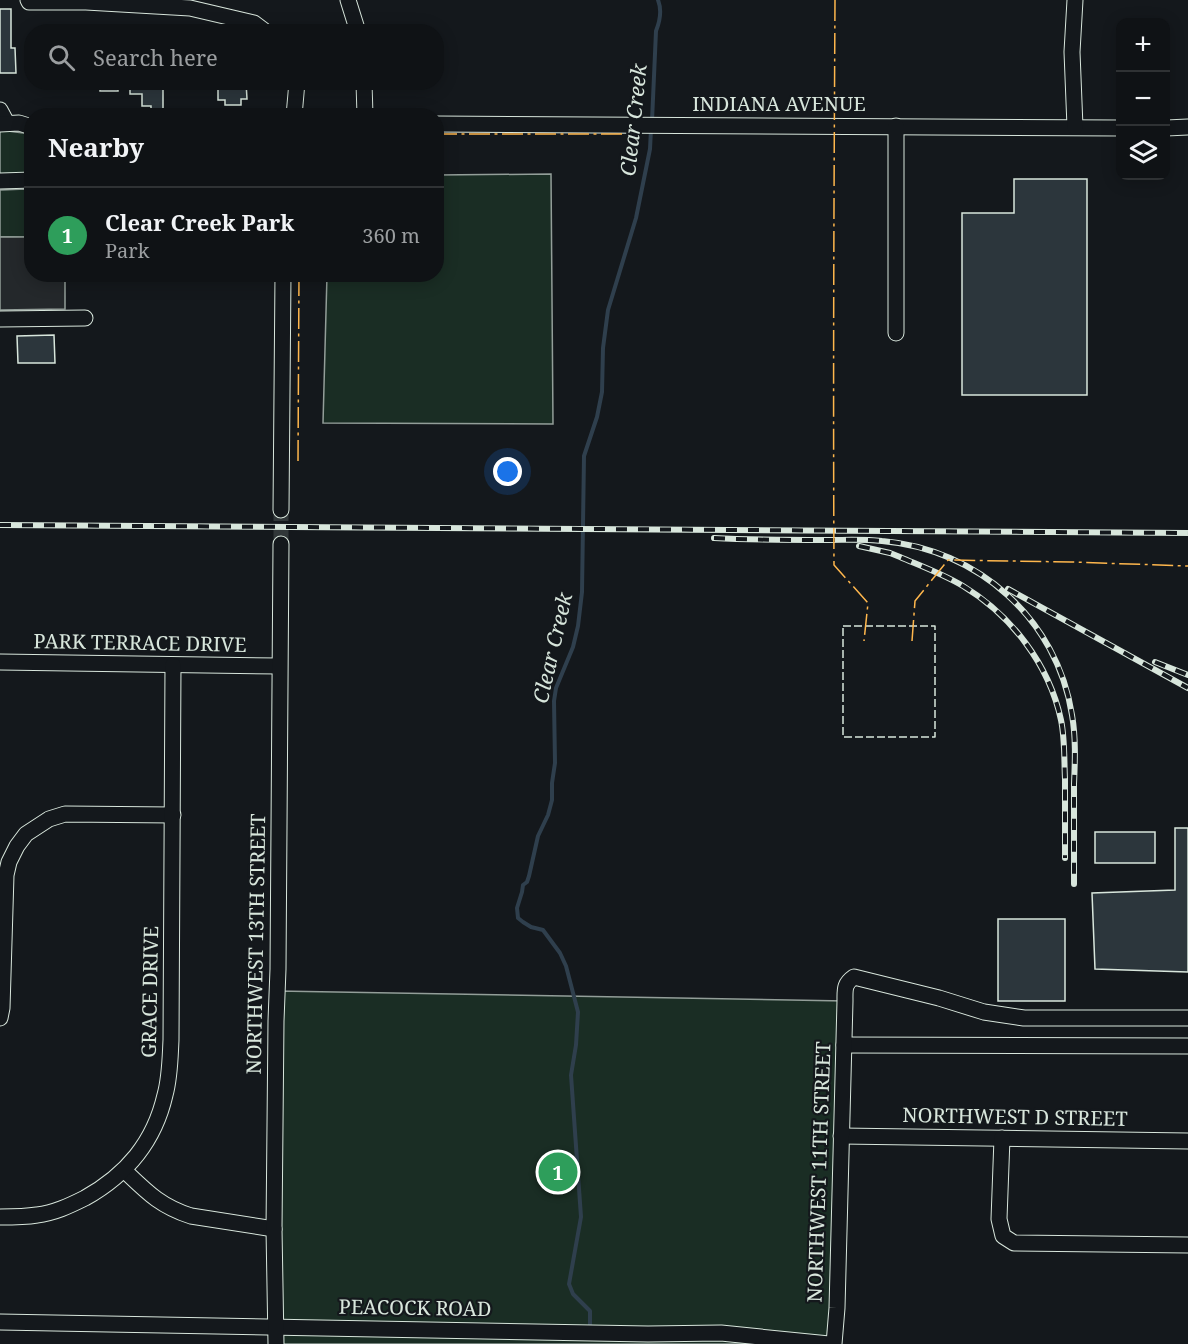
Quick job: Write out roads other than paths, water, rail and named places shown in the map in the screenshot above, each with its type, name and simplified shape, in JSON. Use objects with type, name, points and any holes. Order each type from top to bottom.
[{"type":"street","points":[[28,0],[29,2],[86,2],[190,8],[255,24]]},
{"type":"street","points":[[348,0],[356,24]]},
{"type":"street","points":[[1075,0],[1072,52],[1075,127]]},
{"type":"street","points":[[295,108],[296,90]]},
{"type":"street","points":[[364,90],[364,108]]},
{"type":"street","points":[[2,119],[24,125]]},
{"type":"street","name":"INDIANA AVENUE","points":[[444,124],[1116,128]]},
{"type":"street","points":[[896,126],[896,333]]},
{"type":"street","points":[[1170,128],[1188,127]]},
{"type":"street","points":[[0,181],[24,180]]},
{"type":"street","points":[[281,510],[283,282]]},
{"type":"street","points":[[0,319],[85,318]]},
{"type":"street","name":"NORTHWEST 13TH STREET","points":[[276,1344],[274,1229],[280,544]]},
{"type":"street","name":"PARK TERRACE DRIVE","points":[[0,663],[279,666]]},
{"type":"street","name":"GRACE DRIVE","points":[[0,1217],[39,1215],[69,1206],[102,1188],[124,1170],[146,1143],[165,1098],[169,1076],[171,1028],[173,665]]},
{"type":"street","points":[[0,1018],[7,868],[16,846],[26,834],[49,819],[65,814],[173,815]]},
{"type":"street","name":"NORTHWEST 11TH STREET","points":[[834,1344],[837,1308],[845,987],[848,982],[854,977],[984,1012],[1024,1018],[1188,1018]]},
{"type":"street","points":[[844,1045],[1188,1046]]},
{"type":"street","name":"NORTHWEST D STREET","points":[[841,1136],[1188,1141]]},
{"type":"street","points":[[1002,1138],[999,1219],[1003,1236],[1014,1243],[1188,1245]]},
{"type":"street","points":[[124,1170],[156,1200],[180,1212],[191,1216],[274,1229]]},
{"type":"street","name":"PEACOCK ROAD","points":[[0,1322],[554,1332],[634,1337],[721,1333],[829,1344]]},
{"type":"waterway","name":"Clear Creek","points":[[652,121],[656,31],[660,16],[658,0]]},
{"type":"waterway","name":"Clear Creek","points":[[590,1329],[590,1311],[573,1294],[569,1284],[581,1217],[571,1075],[578,1012],[566,966],[560,953],[543,930],[531,927],[518,918],[517,908],[523,885],[529,876],[538,836],[552,800],[555,763],[554,701],[556,688],[573,647],[582,592],[584,456],[597,417],[602,392],[603,348],[608,310],[636,218],[650,149],[651,129]]},
{"type":"tunnel","points":[[281,510],[281,544]]},
{"type":"railway","points":[[0,525],[1188,533]]},
{"type":"railway","points":[[714,538],[868,540],[917,547],[950,558],[980,574],[1007,595],[1031,620],[1049,648],[1063,680],[1072,715],[1075,750],[1074,884]]},
{"type":"railway","points":[[859,546],[890,553],[963,586],[997,611],[1026,643],[1047,680],[1061,720],[1064,742],[1065,858]]},
{"type":"railway","points":[[1008,589],[1188,688]]},
{"type":"railway","points":[[1155,662],[1188,675]]},
{"type":"place","name":"Clear Creek Park","points":[[558,1172]]}]
